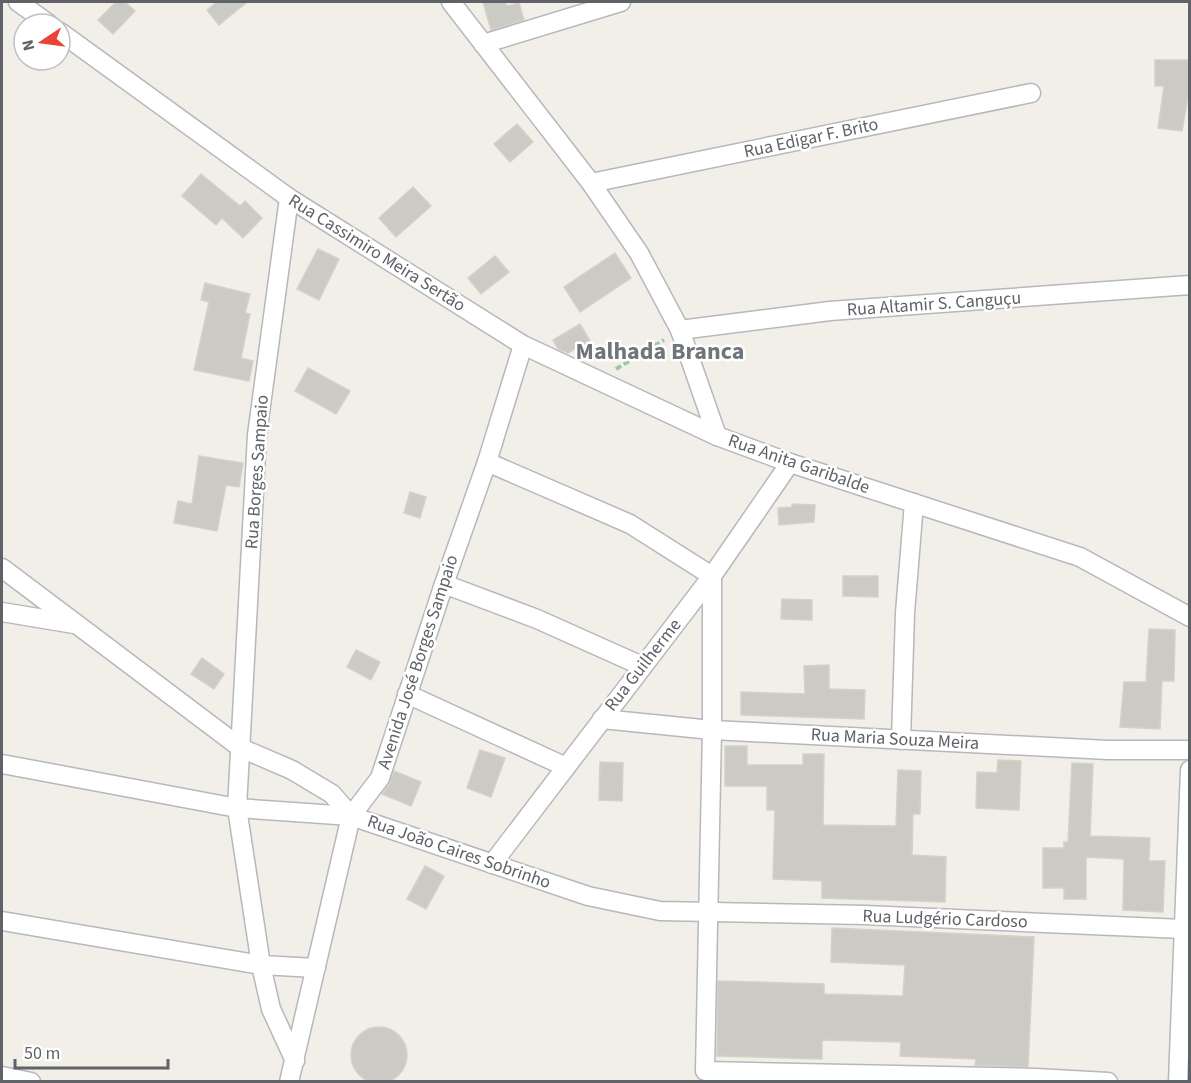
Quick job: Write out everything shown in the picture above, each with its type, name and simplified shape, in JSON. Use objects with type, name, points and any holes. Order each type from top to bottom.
[{"type":"street","points":[[18,2],[32,12]]},
{"type":"street","name":"Rua Anita Garibalde","points":[[451,2],[591,183],[639,253],[680,330],[717,436],[790,463],[1080,557],[1190,617]]},
{"type":"street","points":[[483,44],[621,2]]},
{"type":"street","name":"Rua Cassimiro Meira Sertão","points":[[72,41],[289,198],[523,345],[717,436]]},
{"type":"street","name":"Rua Edigar F. Brito","points":[[591,183],[1031,93]]},
{"type":"street","name":"Rua Borges Sampaio","points":[[289,198],[257,435],[237,808],[261,965],[271,1008],[295,1061]]},
{"type":"street","name":"Rua Altamir S. Canguçu","points":[[680,330],[830,311],[1190,285]]},
{"type":"street","name":"Avenida José Borges Sampaio","points":[[289,1082],[351,816],[380,778],[487,462],[523,345]]},
{"type":"street","points":[[487,462],[630,524],[712,576],[712,730],[705,1071],[1108,1082]]},
{"type":"street","name":"Rua Guilherme","points":[[492,864],[712,576],[790,463]]},
{"type":"street","points":[[901,740],[905,613],[914,503]]},
{"type":"street","name":"Rua João Caires Sobrinho","points":[[2,568],[241,748],[292,770],[332,794],[351,816],[588,896],[660,911],[707,912]]},
{"type":"street","points":[[444,584],[537,619],[642,666]]},
{"type":"street","points":[[2,612],[79,624]]},
{"type":"street","points":[[407,694],[566,767]]},
{"type":"street","name":"Rua Maria Souza Meira","points":[[602,719],[712,730],[901,740],[1108,750],[1190,750]]},
{"type":"street","points":[[2,764],[237,808],[351,816]]},
{"type":"street","points":[[1178,1082],[1190,770]]},
{"type":"street","name":"Rua Ludgério Cardoso","points":[[707,912],[866,915],[1183,929]]},
{"type":"street","points":[[2,921],[261,965],[316,968]]},
{"type":"street","points":[[2,1076],[31,1082]]},
{"type":"path","points":[[598,381],[680,330]]},
{"type":"building","points":[[116,2],[125,2],[135,11],[113,34],[98,20]]},
{"type":"building","points":[[217,2],[247,2],[219,25],[207,10]]},
{"type":"building","points":[[483,2],[505,2],[507,6],[519,3],[524,20],[491,30]]},
{"type":"building","points":[[1155,60],[1190,60],[1190,85],[1182,131],[1158,128],[1164,86],[1155,86]]},
{"type":"building","points":[[517,124],[533,142],[510,162],[494,144]]},
{"type":"building","points":[[201,174],[240,206],[245,201],[262,218],[243,238],[222,218],[216,225],[182,196]]},
{"type":"building","points":[[413,187],[431,206],[396,237],[379,218]]},
{"type":"building","points":[[318,249],[339,259],[319,300],[297,289]]},
{"type":"building","points":[[615,253],[631,278],[580,312],[564,287]]},
{"type":"building","points":[[495,256],[509,272],[481,294],[468,278]]},
{"type":"building","points":[[205,283],[250,294],[245,313],[250,314],[241,358],[253,361],[249,381],[194,370],[209,302],[201,300]]},
{"type":"building","points":[[580,324],[590,341],[568,353],[558,349],[553,340]]},
{"type":"building","points":[[308,368],[350,391],[336,414],[295,391]]},
{"type":"building","points":[[199,456],[243,463],[239,487],[226,485],[217,531],[174,523],[178,501],[192,504]]},
{"type":"building","points":[[410,492],[426,497],[420,518],[404,513]]},
{"type":"building","points":[[792,504],[815,505],[814,522],[779,525],[778,508],[792,507]]},
{"type":"building","points":[[843,576],[878,576],[878,597],[843,596]]},
{"type":"building","points":[[782,599],[812,600],[812,620],[781,619]]},
{"type":"building","points":[[1149,629],[1175,630],[1174,681],[1162,681],[1160,729],[1120,727],[1124,682],[1146,682]]},
{"type":"building","points":[[356,650],[380,662],[371,680],[347,667]]},
{"type":"building","points":[[202,658],[224,674],[214,689],[191,674]]},
{"type":"building","points":[[829,665],[829,689],[865,690],[864,719],[741,715],[741,692],[805,694],[804,666]]},
{"type":"building","points":[[725,746],[747,746],[747,765],[803,765],[803,754],[824,754],[823,825],[896,826],[898,770],[921,771],[920,814],[913,814],[912,855],[946,857],[945,902],[822,898],[822,881],[773,879],[775,810],[767,810],[767,786],[725,786]]},
{"type":"building","points":[[480,750],[505,758],[491,797],[467,788]]},
{"type":"building","points":[[998,760],[1021,761],[1019,810],[976,808],[977,772],[997,773]]},
{"type":"building","points":[[600,762],[623,763],[622,801],[599,800]]},
{"type":"building","points":[[1072,763],[1093,764],[1090,836],[1150,838],[1149,861],[1165,861],[1163,912],[1123,910],[1124,859],[1086,857],[1086,899],[1064,899],[1064,888],[1043,888],[1043,848],[1064,848],[1064,842],[1068,842]]},
{"type":"building","points":[[394,771],[421,782],[411,806],[382,794],[389,785]]},
{"type":"building","points":[[425,866],[444,876],[426,909],[407,899]]},
{"type":"building","points":[[832,928],[1034,937],[1028,1067],[975,1065],[976,1059],[900,1056],[901,1042],[822,1040],[822,1059],[717,1056],[718,981],[824,984],[824,994],[903,996],[905,965],[831,962]]},
{"type":"building","points":[[379,1027],[390,1029],[399,1035],[405,1044],[407,1055],[405,1066],[399,1075],[390,1081],[379,1083],[368,1081],[359,1075],[353,1066],[351,1055],[353,1044],[359,1035],[368,1029]]},
{"type":"district","name":"Malhada Branca","points":[[660,351]]}]
